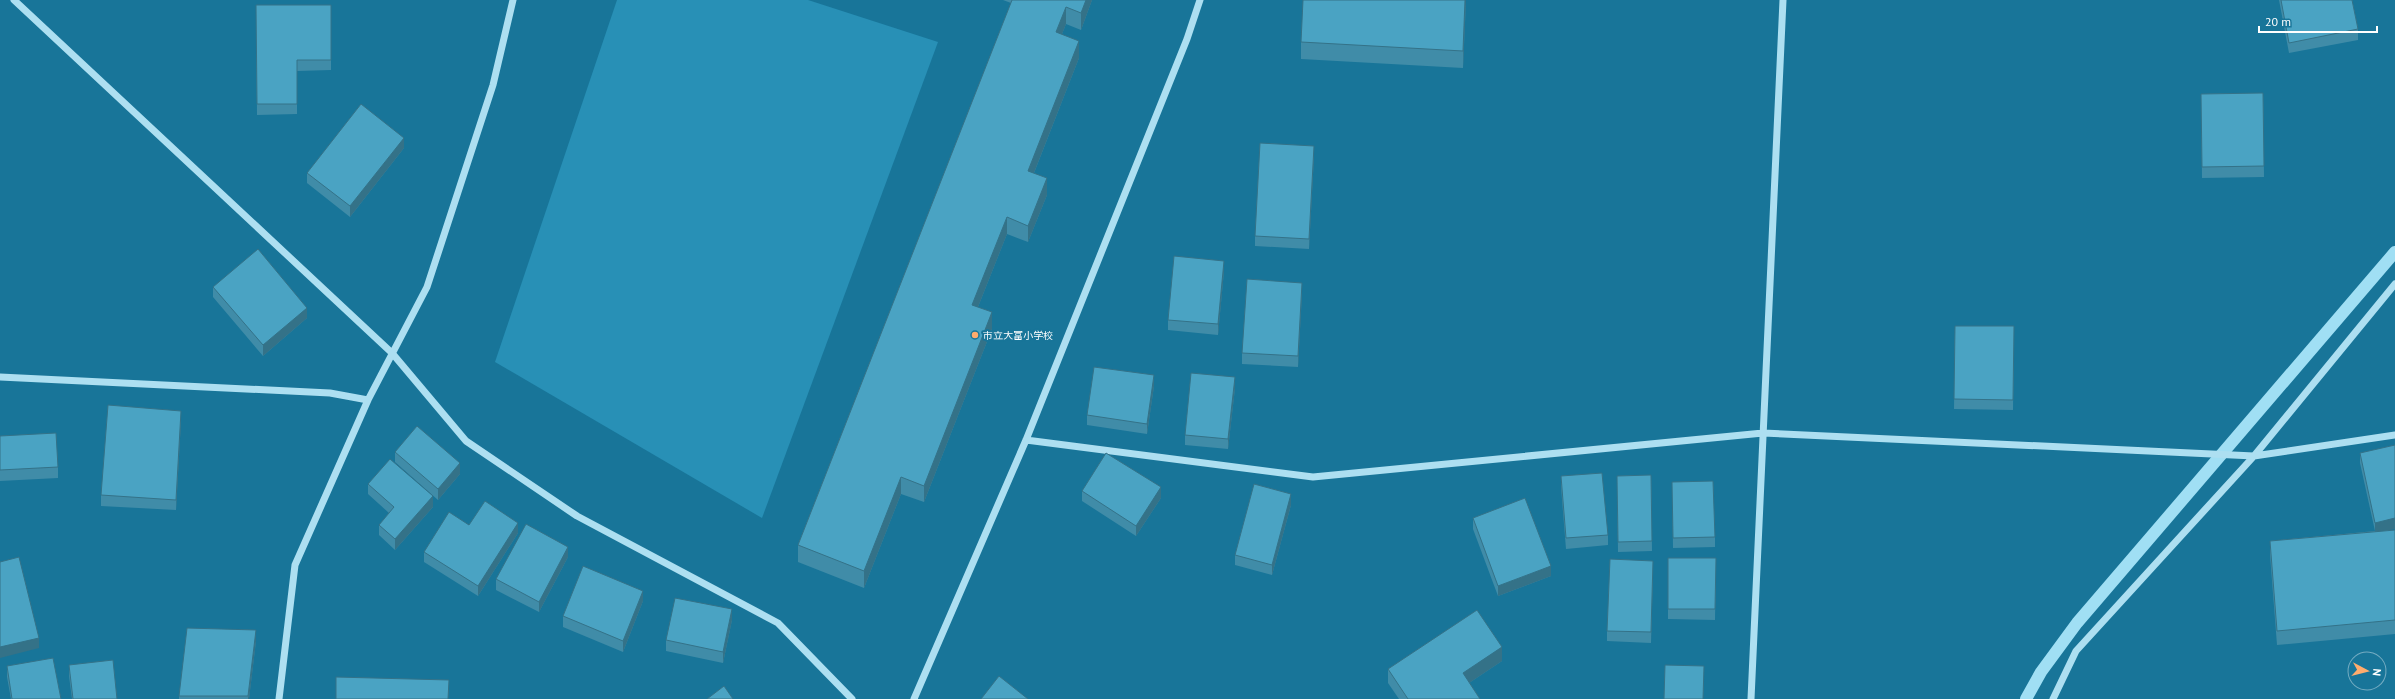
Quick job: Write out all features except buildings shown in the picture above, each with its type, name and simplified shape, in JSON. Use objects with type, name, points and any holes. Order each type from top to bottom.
[{"type":"street","points":[[14,0],[392,352],[466,441],[577,516],[778,623],[852,699]]},
{"type":"street","points":[[279,699],[295,565],[368,400],[427,287],[493,85],[513,0]]},
{"type":"street","points":[[914,699],[1026,440],[1187,39],[1200,0]]},
{"type":"street","points":[[1751,699],[1782,0]]},
{"type":"street","points":[[2053,699],[2076,652],[2254,456],[2395,284]]},
{"type":"street","points":[[0,377],[330,393],[368,400]]},
{"type":"street","points":[[1026,440],[1312,477],[1763,433],[2254,456],[2395,435]]},
{"type":"shaded area","points":[[617,0],[808,0],[938,42],[762,518],[495,362]]},
{"type":"waterway","points":[[2026,699],[2041,672],[2077,623],[2395,252]]},
{"type":"place","name":"市立大富小学校","points":[[975,335]]}]
